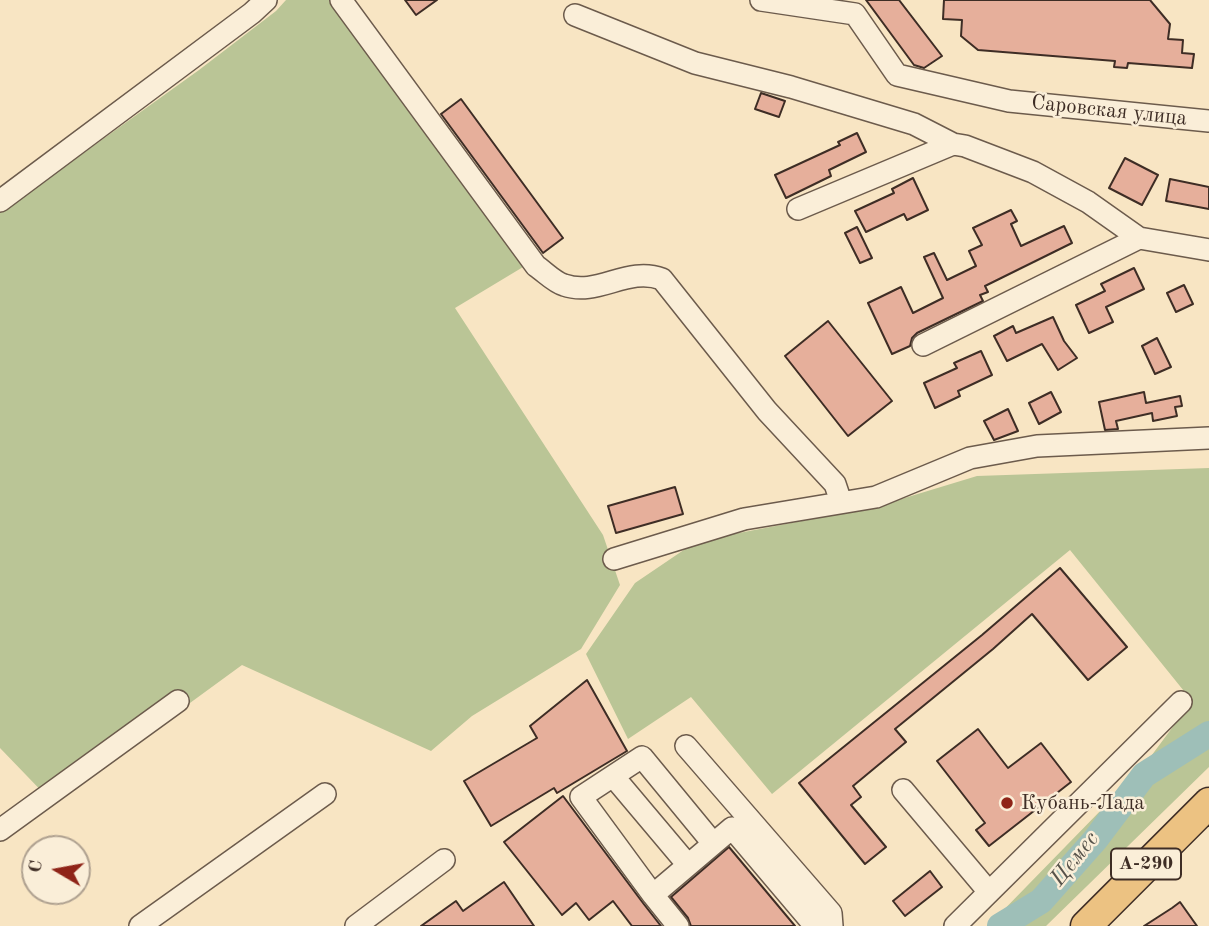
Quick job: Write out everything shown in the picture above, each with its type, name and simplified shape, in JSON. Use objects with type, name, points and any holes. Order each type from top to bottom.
[{"type":"highway","name":"А-290","points":[[1086,926],[1209,803]]},
{"type":"street","points":[[0,201],[253,13],[266,0]]},
{"type":"street","points":[[341,0],[536,266],[563,285],[577,288],[649,274],[662,279],[767,411],[835,484],[841,502]]},
{"type":"street","name":"Саровская улица","points":[[761,0],[855,14],[897,75],[1009,102],[1209,121]]},
{"type":"street","points":[[575,15],[695,63],[791,87],[914,124],[953,144],[965,145],[1033,172],[1088,202],[1139,237],[1209,250]]},
{"type":"street","points":[[798,209],[953,144]]},
{"type":"street","points":[[923,345],[1139,237]]},
{"type":"street","points":[[614,559],[744,519],[876,497],[970,458],[1037,446],[1209,438]]},
{"type":"street","points":[[0,831],[178,701]]},
{"type":"street","points":[[955,926],[1181,702]]},
{"type":"street","points":[[686,746],[815,926]]},
{"type":"street","points":[[678,926],[581,797],[642,757],[712,842]]},
{"type":"street","points":[[613,776],[688,865]]},
{"type":"street","points":[[903,790],[989,892]]},
{"type":"street","points":[[140,926],[325,794]]},
{"type":"street","points":[[653,895],[739,822]]},
{"type":"street","points":[[739,822],[831,913],[832,926]]},
{"type":"street","points":[[356,926],[444,860]]},
{"type":"green space","points":[[286,0],[348,0],[538,258],[455,308],[603,535],[620,585],[581,649],[472,716],[431,751],[242,665],[53,803],[0,748],[0,213],[199,70],[276,11]]},
{"type":"green space","points":[[1209,468],[1209,767],[1046,926],[988,926],[1143,767],[1192,701],[1070,550],[772,794],[691,697],[628,739],[586,654],[635,583],[697,541],[875,507],[977,476]]},
{"type":"building","points":[[405,0],[437,0],[416,15]]},
{"type":"building","points":[[866,0],[899,0],[942,56],[924,68],[914,65]]},
{"type":"building","points":[[944,0],[1150,0],[1170,24],[1168,39],[1183,40],[1182,53],[1194,54],[1192,68],[1128,63],[1127,68],[1114,67],[1115,61],[978,50],[961,36],[962,20],[943,19]]},
{"type":"building","points":[[761,93],[785,101],[779,117],[755,109]]},
{"type":"building","points":[[461,99],[563,238],[543,253],[441,114]]},
{"type":"building","points":[[857,133],[866,152],[829,170],[831,176],[786,198],[775,175],[840,145],[838,142]]},
{"type":"building","points":[[1125,158],[1158,175],[1142,205],[1109,188]]},
{"type":"building","points":[[913,178],[928,210],[907,220],[904,214],[866,232],[855,211],[894,193],[892,189]]},
{"type":"building","points":[[1170,179],[1209,187],[1209,209],[1166,201]]},
{"type":"building","points":[[1011,210],[1017,221],[1011,224],[1021,246],[1064,226],[1072,243],[985,286],[988,292],[980,295],[983,301],[917,333],[910,346],[892,354],[868,303],[901,287],[913,313],[943,298],[924,257],[934,253],[947,280],[976,266],[969,251],[982,245],[973,228]]},
{"type":"building","points":[[857,227],[872,258],[860,263],[845,233]]},
{"type":"building","points":[[1134,268],[1144,289],[1106,307],[1113,322],[1089,333],[1076,305],[1105,291],[1101,284]]},
{"type":"building","points":[[1184,285],[1193,304],[1176,312],[1167,293]]},
{"type":"building","points":[[1053,317],[1064,341],[1077,358],[1058,370],[1042,344],[1007,361],[994,336],[1013,326],[1016,333]]},
{"type":"building","points":[[828,321],[892,401],[848,436],[785,356]]},
{"type":"building","points":[[1157,338],[1171,367],[1155,374],[1142,346]]},
{"type":"building","points":[[981,351],[992,375],[958,391],[960,396],[935,408],[924,383],[957,368],[954,363]]},
{"type":"building","points":[[1051,392],[1061,412],[1039,424],[1029,403]]},
{"type":"building","points":[[1144,392],[1146,403],[1180,396],[1182,406],[1175,407],[1177,416],[1153,421],[1152,413],[1116,421],[1118,429],[1105,430],[1099,402]]},
{"type":"building","points":[[1008,409],[1018,431],[994,440],[984,421]]},
{"type":"building","points":[[675,487],[683,514],[616,533],[608,506]]},
{"type":"building","points":[[1060,568],[1127,647],[1088,680],[1032,614],[895,729],[906,742],[853,786],[861,797],[851,805],[886,847],[865,864],[799,783],[982,635]]},
{"type":"building","points":[[587,680],[627,751],[557,793],[554,788],[491,826],[464,781],[537,738],[530,726]]},
{"type":"building","name":"Кубань-Лада","points":[[978,729],[1008,768],[1041,743],[1071,782],[989,846],[976,830],[985,823],[937,761]]},
{"type":"building","points":[[563,796],[661,926],[632,926],[613,901],[589,920],[576,903],[562,915],[504,842]]},
{"type":"building","points":[[729,847],[795,926],[691,926],[671,897]]},
{"type":"building","points":[[930,871],[942,887],[905,916],[893,901]]},
{"type":"building","points":[[504,882],[534,926],[421,926],[456,901],[463,911]]},
{"type":"building","points":[[1180,902],[1197,926],[1144,926],[1172,908]]},
{"type":"waterway","name":"Цемес","points":[[1000,926],[1041,901],[1095,840],[1144,775],[1209,734]]},
{"type":"place","name":"Кубань-Лада","points":[[1007,803]]}]
